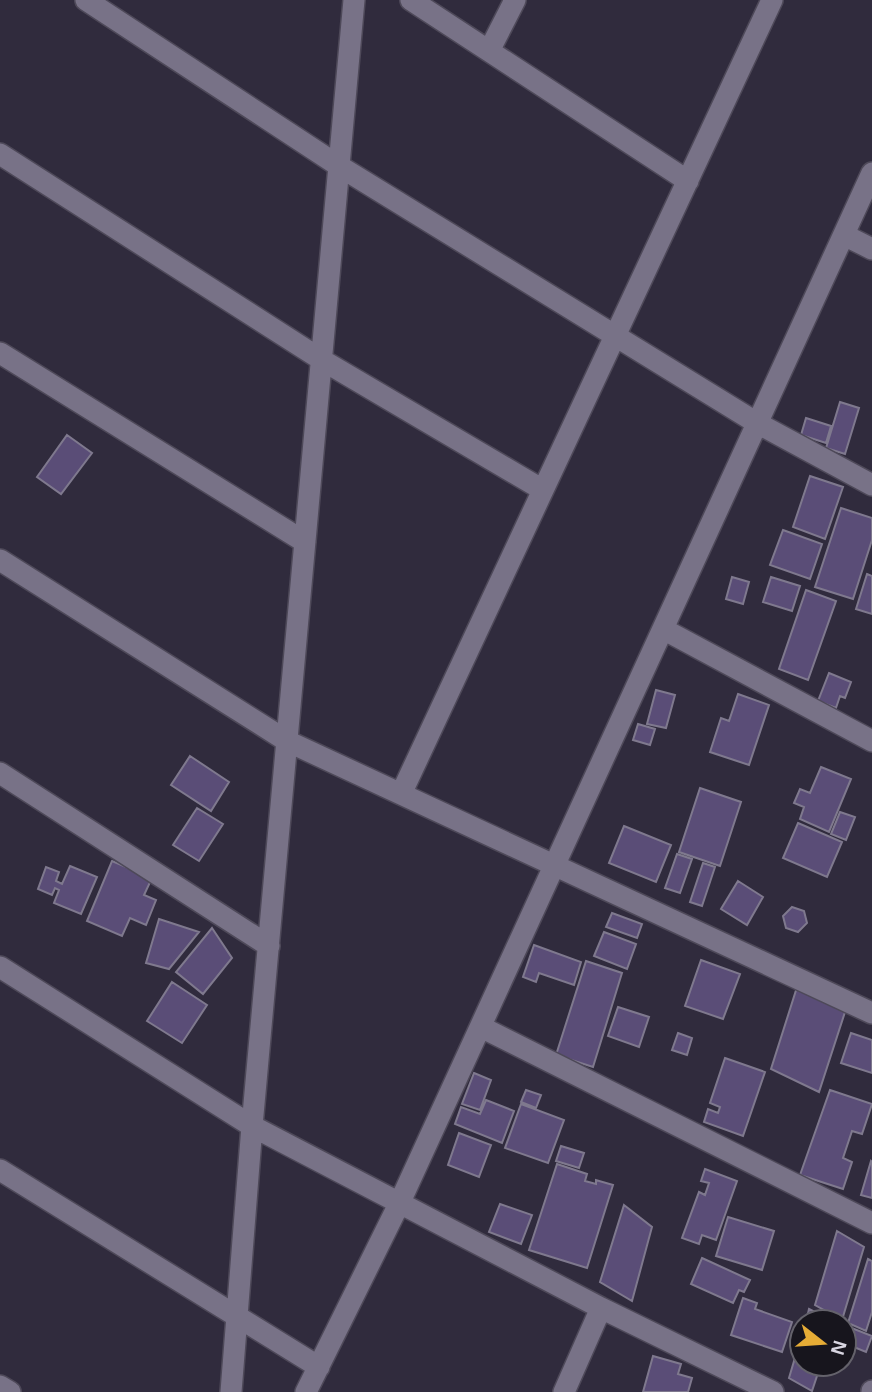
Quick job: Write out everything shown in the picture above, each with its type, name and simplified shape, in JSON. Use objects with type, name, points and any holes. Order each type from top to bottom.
[{"type":"street","points":[[86,0],[339,166],[757,423],[872,485]]},
{"type":"street","points":[[231,1392],[252,1126],[354,0]]},
{"type":"street","points":[[411,0],[688,181]]},
{"type":"street","points":[[489,51],[515,0]]},
{"type":"street","points":[[401,794],[772,0]]},
{"type":"street","points":[[0,154],[322,360],[543,490]]},
{"type":"street","points":[[306,1392],[399,1204],[872,173]]},
{"type":"street","points":[[844,235],[872,249]]},
{"type":"street","points":[[0,353],[305,542]]},
{"type":"street","points":[[0,561],[287,741],[555,863],[872,1013]]},
{"type":"street","points":[[663,629],[872,741]]},
{"type":"street","points":[[0,773],[268,946]]},
{"type":"street","points":[[0,967],[252,1126],[601,1308],[773,1392]]},
{"type":"street","points":[[481,1027],[872,1223]]},
{"type":"street","points":[[0,1170],[318,1367]]},
{"type":"street","points":[[564,1392],[601,1308]]},
{"type":"street","points":[[0,1386],[10,1392]]},
{"type":"building","points":[[840,402],[859,408],[845,454],[826,448]]},
{"type":"building","points":[[806,418],[831,426],[826,443],[801,435]]},
{"type":"building","points":[[67,435],[92,453],[61,494],[37,477]]},
{"type":"building","points":[[810,476],[843,487],[825,539],[793,527]]},
{"type":"building","points":[[841,508],[872,518],[872,540],[853,599],[815,587]]},
{"type":"building","points":[[783,530],[822,544],[810,579],[770,565]]},
{"type":"building","points":[[867,574],[872,576],[872,614],[856,609]]},
{"type":"building","points":[[732,577],[749,582],[743,604],[726,599]]},
{"type":"building","points":[[771,577],[800,586],[792,611],[763,602]]},
{"type":"building","points":[[806,590],[836,601],[808,680],[779,669]]},
{"type":"building","points":[[829,673],[851,682],[845,698],[840,696],[836,708],[818,701]]},
{"type":"building","points":[[656,690],[675,695],[666,728],[647,724]]},
{"type":"building","points":[[738,694],[769,705],[749,765],[710,752],[721,718],[729,721]]},
{"type":"building","points":[[638,724],[655,729],[650,745],[633,740]]},
{"type":"building","points":[[190,756],[229,782],[211,811],[171,785]]},
{"type":"building","points":[[821,767],[851,779],[829,832],[800,819],[804,807],[794,803],[800,789],[810,793]]},
{"type":"building","points":[[700,788],[741,802],[720,866],[679,852]]},
{"type":"building","points":[[197,808],[223,824],[199,861],[173,845]]},
{"type":"building","points":[[840,812],[855,817],[846,840],[831,834]]},
{"type":"building","points":[[798,823],[842,842],[827,877],[783,858]]},
{"type":"building","points":[[624,826],[671,845],[656,882],[609,863]]},
{"type":"building","points":[[677,854],[692,859],[680,893],[665,888]]},
{"type":"building","points":[[112,861],[152,878],[144,895],[156,900],[146,925],[130,918],[122,936],[87,921]]},
{"type":"building","points":[[703,863],[715,867],[702,906],[690,902]]},
{"type":"building","points":[[70,866],[97,877],[81,914],[54,903],[59,890],[55,888],[52,895],[38,889],[46,867],[59,872],[56,881],[62,884]]},
{"type":"building","points":[[738,881],[763,897],[747,925],[721,909]]},
{"type":"building","points":[[792,907],[804,911],[807,923],[798,932],[786,928],[783,916]]},
{"type":"building","points":[[612,913],[642,924],[637,938],[606,927]]},
{"type":"building","points":[[159,919],[199,932],[169,969],[146,963]]},
{"type":"building","points":[[212,928],[232,958],[203,994],[176,972]]},
{"type":"building","points":[[604,932],[636,944],[627,969],[594,956]]},
{"type":"building","points":[[534,945],[581,962],[574,985],[539,973],[536,982],[523,977]]},
{"type":"building","points":[[701,960],[740,974],[723,1019],[685,1006]]},
{"type":"building","points":[[586,961],[622,973],[593,1067],[556,1055]]},
{"type":"building","points":[[172,982],[207,1005],[182,1043],[147,1021]]},
{"type":"building","points":[[798,984],[846,1009],[819,1092],[771,1069]]},
{"type":"building","points":[[618,1007],[649,1017],[639,1047],[608,1036]]},
{"type":"building","points":[[678,1033],[692,1038],[687,1055],[672,1050]]},
{"type":"building","points":[[851,1033],[872,1040],[872,1073],[841,1063]]},
{"type":"building","points":[[725,1058],[765,1072],[743,1136],[704,1122],[708,1109],[718,1113],[720,1107],[710,1103]]},
{"type":"building","points":[[474,1073],[491,1080],[480,1110],[462,1104]]},
{"type":"building","points":[[526,1090],[541,1095],[536,1108],[521,1102]]},
{"type":"building","points":[[830,1090],[872,1104],[862,1134],[852,1131],[843,1158],[852,1162],[843,1189],[800,1175]]},
{"type":"building","points":[[486,1100],[514,1111],[502,1143],[455,1124],[461,1107],[480,1114]]},
{"type":"building","points":[[521,1104],[564,1120],[548,1163],[505,1148]]},
{"type":"building","points":[[459,1133],[491,1145],[479,1177],[448,1165]]},
{"type":"building","points":[[561,1146],[584,1153],[579,1168],[556,1161]]},
{"type":"building","points":[[872,1162],[872,1198],[861,1195]]},
{"type":"building","points":[[557,1164],[587,1174],[585,1181],[596,1184],[596,1180],[613,1185],[587,1268],[529,1250]]},
{"type":"building","points":[[705,1169],[737,1181],[716,1240],[702,1235],[699,1244],[682,1238],[699,1192],[705,1195],[709,1183],[701,1181]]},
{"type":"building","points":[[500,1204],[532,1215],[521,1244],[489,1232]]},
{"type":"building","points":[[624,1205],[652,1227],[632,1301],[600,1282]]},
{"type":"building","points":[[728,1217],[774,1231],[762,1270],[716,1256]]},
{"type":"building","points":[[837,1231],[864,1247],[846,1308],[820,1308],[815,1305]]},
{"type":"building","points":[[702,1258],[750,1280],[744,1292],[739,1290],[733,1303],[691,1284]]},
{"type":"building","points":[[868,1259],[872,1261],[872,1312],[866,1331],[858,1327],[858,1308],[853,1308]]},
{"type":"building","points":[[743,1298],[757,1303],[755,1309],[788,1321],[788,1334],[782,1352],[731,1335]]},
{"type":"building","points":[[858,1330],[872,1336],[866,1352],[858,1349]]},
{"type":"building","points":[[653,1356],[681,1364],[678,1374],[692,1378],[688,1392],[643,1392]]},
{"type":"building","points":[[789,1378],[816,1378],[812,1391]]}]
